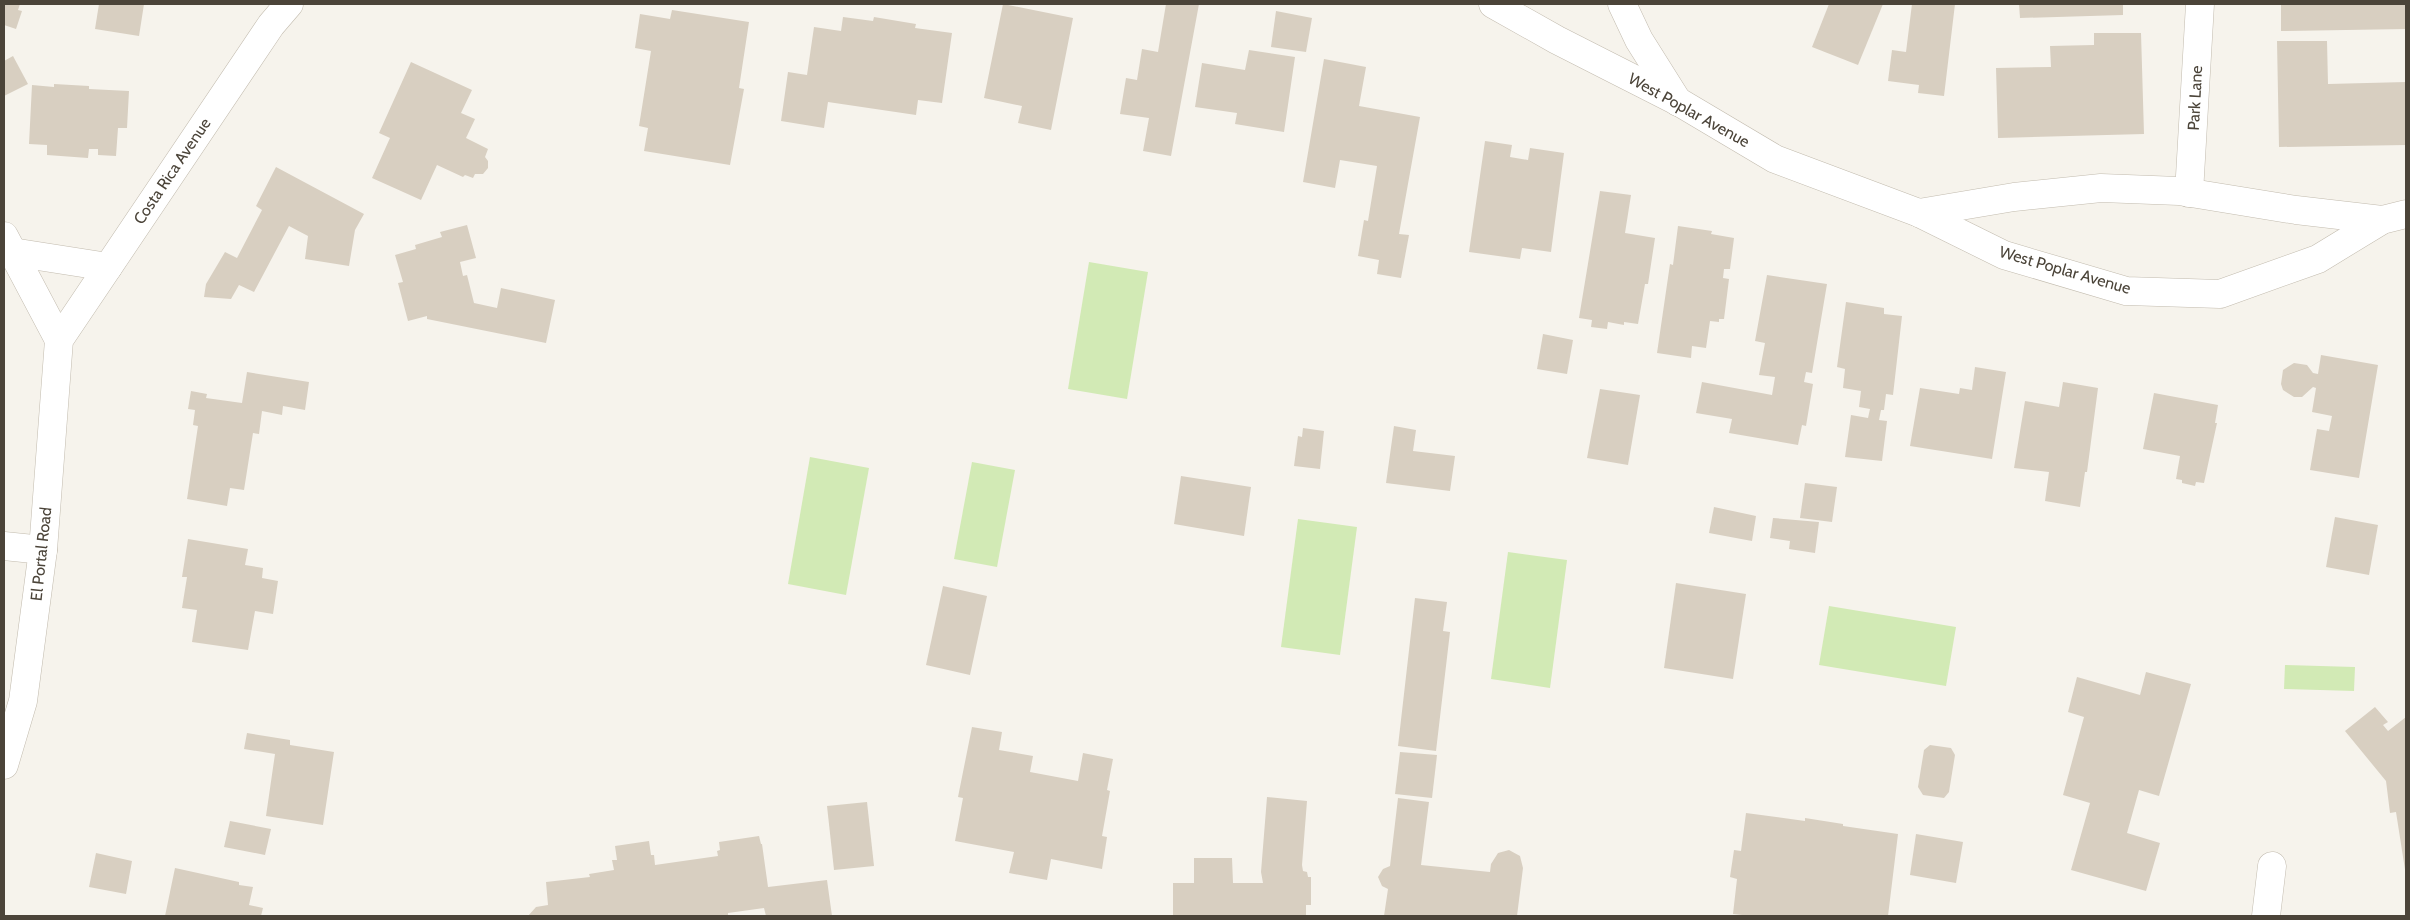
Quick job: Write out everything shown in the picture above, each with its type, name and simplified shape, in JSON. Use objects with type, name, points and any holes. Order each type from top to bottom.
[{"type":"street","name":"Costa Rica Avenue","points":[[59,340],[260,41],[289,4]]},
{"type":"street","name":"West Poplar Avenue","points":[[1493,4],[1557,40],[1679,102],[1775,159],[1919,213],[2004,255],[2126,291],[2220,294],[2318,258],[2394,217]]},
{"type":"street","points":[[1622,4],[1639,40],[1679,102]]},
{"type":"street","name":"Park Lane","points":[[2189,193],[2200,4]]},
{"type":"street","name":"West Poplar Avenue","points":[[1919,213],[2014,197],[2101,188],[2189,193],[2296,210],[2394,217]]},
{"type":"street","points":[[8,244],[108,267]]},
{"type":"street","points":[[8,244],[59,340]]},
{"type":"street","name":"El Portal Road","points":[[4,765],[23,701],[43,550],[59,340]]},
{"type":"street","points":[[4,546],[43,550]]},
{"type":"street","points":[[2266,916],[2272,866]]},
{"type":"green space","points":[[1089,262],[1148,272],[1127,399],[1068,389]]},
{"type":"green space","points":[[810,457],[869,468],[846,595],[788,584]]},
{"type":"green space","points":[[972,462],[1015,470],[997,567],[954,559]]},
{"type":"green space","points":[[1298,519],[1357,527],[1340,655],[1281,647]]},
{"type":"green space","points":[[1508,552],[1567,560],[1550,688],[1491,679]]},
{"type":"green space","points":[[1829,606],[1956,627],[1946,686],[1819,665]]},
{"type":"green space","points":[[2285,665],[2355,667],[2354,691],[2284,689]]},
{"type":"building","points":[[4,4],[20,4],[18,10],[22,11],[16,29],[4,25]]},
{"type":"building","points":[[99,4],[144,4],[139,36],[95,29]]},
{"type":"building","points":[[1003,4],[1073,18],[1051,130],[1018,123],[1022,106],[984,98]]},
{"type":"building","points":[[1166,4],[1199,4],[1171,156],[1143,151],[1149,118],[1120,114],[1126,78],[1137,80],[1142,49],[1158,52]]},
{"type":"building","points":[[1829,4],[1883,4],[1858,65],[1812,47]]},
{"type":"building","points":[[1912,4],[1955,4],[1944,96],[1918,93],[1919,85],[1888,81],[1892,50],[1906,52]]},
{"type":"building","points":[[2019,4],[2123,4],[2123,15],[2020,18]]},
{"type":"building","points":[[2281,4],[2406,4],[2406,29],[2281,31]]},
{"type":"building","points":[[672,10],[749,22],[739,88],[744,89],[730,165],[644,151],[648,128],[639,126],[651,51],[635,48],[640,14],[670,19]]},
{"type":"building","points":[[1276,11],[1312,18],[1306,52],[1271,47]]},
{"type":"building","points":[[843,17],[873,21],[874,17],[916,24],[915,28],[952,33],[942,103],[918,100],[916,115],[828,102],[824,128],[781,121],[788,72],[807,75],[814,27],[841,31]]},
{"type":"building","points":[[2094,33],[2141,33],[2144,134],[1998,138],[1996,68],[2051,67],[2050,46],[2094,45]]},
{"type":"building","points":[[2277,41],[2327,41],[2328,84],[2406,82],[2406,145],[2279,147]]},
{"type":"building","points":[[1249,50],[1295,57],[1284,132],[1235,124],[1237,113],[1195,107],[1202,63],[1245,70]]},
{"type":"building","points":[[13,56],[28,84],[4,96],[4,61]]},
{"type":"building","points":[[1324,59],[1366,67],[1359,106],[1420,117],[1399,234],[1409,235],[1401,278],[1377,274],[1379,260],[1358,256],[1364,220],[1368,221],[1377,166],[1340,160],[1335,188],[1303,182]]},
{"type":"building","points":[[411,62],[472,90],[461,113],[475,119],[466,138],[488,149],[485,157],[488,161],[488,168],[483,174],[475,174],[473,178],[465,175],[463,177],[437,165],[421,200],[372,178],[390,138],[379,133]]},
{"type":"building","points":[[54,84],[89,86],[89,89],[129,91],[127,128],[118,128],[116,156],[98,155],[98,149],[89,149],[88,158],[47,155],[47,145],[29,144],[32,85],[54,87]]},
{"type":"building","points":[[1485,141],[1512,145],[1510,157],[1528,160],[1530,148],[1564,153],[1551,252],[1522,248],[1520,259],[1469,252]]},
{"type":"building","points":[[276,167],[364,214],[355,230],[349,266],[305,259],[308,236],[289,226],[254,292],[239,285],[231,299],[204,297],[206,284],[225,252],[237,258],[262,210],[256,206]]},
{"type":"building","points":[[1600,191],[1631,195],[1625,233],[1655,238],[1648,284],[1645,284],[1638,324],[1624,322],[1624,325],[1608,322],[1607,329],[1591,327],[1592,320],[1579,318]]},
{"type":"building","points":[[467,225],[476,258],[460,262],[463,276],[467,275],[474,303],[497,308],[501,288],[555,300],[546,343],[427,319],[427,316],[408,321],[398,283],[403,282],[395,255],[416,249],[415,245],[442,237],[440,232]]},
{"type":"building","points":[[1678,226],[1712,231],[1711,234],[1734,238],[1730,269],[1724,269],[1723,278],[1729,279],[1724,319],[1719,319],[1719,322],[1710,321],[1706,348],[1692,346],[1691,358],[1657,353],[1670,264],[1673,265]]},
{"type":"building","points":[[1767,275],[1827,284],[1812,373],[1806,372],[1804,382],[1813,384],[1806,426],[1802,425],[1798,445],[1729,433],[1732,419],[1696,413],[1702,382],[1772,395],[1775,377],[1759,375],[1765,343],[1755,341]]},
{"type":"building","points":[[1846,302],[1884,308],[1884,314],[1902,316],[1893,395],[1886,394],[1884,410],[1881,410],[1879,420],[1887,421],[1882,461],[1845,457],[1851,415],[1868,418],[1870,409],[1859,407],[1861,391],[1843,388],[1845,369],[1837,367]]},
{"type":"building","points":[[1543,334],[1573,340],[1567,374],[1537,369]]},
{"type":"building","points":[[2321,355],[2378,365],[2359,478],[2310,470],[2317,429],[2329,431],[2332,416],[2312,412],[2316,388],[2313,387],[2302,397],[2294,397],[2283,390],[2281,384],[2283,370],[2294,363],[2307,365],[2313,373],[2318,374]]},
{"type":"building","points":[[1975,367],[2006,372],[1992,459],[1910,446],[1920,388],[1959,394],[1960,388],[1972,390]]},
{"type":"building","points":[[247,372],[309,382],[305,410],[283,406],[282,415],[262,411],[259,434],[253,433],[244,490],[230,488],[227,506],[187,499],[198,426],[193,425],[195,410],[188,409],[191,391],[207,394],[206,398],[242,403]]},
{"type":"building","points":[[2063,382],[2098,388],[2087,472],[2085,472],[2080,507],[2045,501],[2049,472],[2014,468],[2025,401],[2059,407]]},
{"type":"building","points":[[1600,389],[1640,395],[1628,465],[1587,458]]},
{"type":"building","points":[[2154,393],[2218,405],[2215,423],[2217,423],[2204,483],[2196,482],[2195,486],[2182,483],[2182,480],[2176,479],[2180,456],[2143,449]]},
{"type":"building","points":[[1394,426],[1416,430],[1413,451],[1455,456],[1450,491],[1386,483]]},
{"type":"building","points":[[1303,428],[1324,431],[1320,469],[1294,466],[1298,436],[1302,437]]},
{"type":"building","points":[[1181,476],[1251,487],[1244,536],[1174,524]]},
{"type":"building","points":[[1805,483],[1837,487],[1832,522],[1800,518]]},
{"type":"building","points":[[1714,507],[1756,516],[1752,541],[1709,533]]},
{"type":"building","points":[[2335,517],[2378,525],[2369,575],[2326,567]]},
{"type":"building","points":[[1773,518],[1819,522],[1815,553],[1789,549],[1790,541],[1770,538]]},
{"type":"building","points":[[188,539],[248,549],[245,565],[263,568],[262,578],[278,581],[273,614],[255,611],[248,650],[192,642],[197,610],[182,608],[187,577],[182,577]]},
{"type":"building","points":[[1676,583],[1746,594],[1733,679],[1664,668]]},
{"type":"building","points":[[943,586],[987,596],[970,675],[926,665]]},
{"type":"building","points":[[1415,598],[1447,602],[1443,631],[1450,632],[1436,751],[1398,746]]},
{"type":"building","points":[[2146,672],[2191,684],[2159,796],[2139,790],[2127,833],[2160,843],[2146,891],[2071,870],[2090,803],[2063,795],[2084,717],[2068,712],[2077,677],[2140,695]]},
{"type":"building","points":[[2375,707],[2388,722],[2383,725],[2388,731],[2406,717],[2406,876],[2396,812],[2390,813],[2386,781],[2345,731]]},
{"type":"building","points":[[972,727],[1002,732],[999,750],[1033,756],[1030,772],[1078,781],[1083,753],[1113,759],[1107,790],[1110,791],[1102,836],[1107,837],[1102,869],[1051,859],[1047,880],[1009,873],[1014,852],[955,841],[963,798],[958,797]]},
{"type":"building","points":[[247,733],[290,740],[290,745],[334,752],[323,825],[266,816],[275,754],[244,749]]},
{"type":"building","points":[[1930,745],[1951,748],[1955,755],[1949,792],[1944,798],[1923,795],[1918,787],[1924,750]]},
{"type":"building","points":[[1400,752],[1437,755],[1432,798],[1395,794]]},
{"type":"building","points":[[1267,797],[1307,801],[1302,865],[1303,871],[1307,872],[1308,877],[1311,877],[1311,905],[1306,905],[1306,916],[1173,916],[1173,883],[1194,883],[1194,858],[1232,858],[1233,883],[1263,883],[1261,872]]},
{"type":"building","points":[[1398,798],[1429,802],[1421,865],[1490,872],[1491,864],[1498,853],[1509,850],[1520,856],[1523,868],[1517,916],[1384,916],[1388,889],[1382,886],[1378,877],[1383,869],[1390,866]]},
{"type":"building","points":[[867,802],[874,866],[834,870],[827,806]]},
{"type":"building","points":[[1746,813],[1805,821],[1805,818],[1898,834],[1888,916],[1751,916],[1733,914],[1737,879],[1730,877],[1734,850],[1741,851]]},
{"type":"building","points":[[230,821],[271,829],[265,855],[224,847]]},
{"type":"building","points":[[1916,834],[1963,842],[1956,883],[1910,875]]},
{"type":"building","points":[[759,836],[762,844],[768,887],[827,880],[832,916],[766,916],[764,908],[728,913],[728,916],[528,916],[536,907],[548,905],[546,882],[590,877],[589,874],[614,870],[612,860],[617,860],[615,846],[649,841],[655,865],[718,856],[717,851],[720,850],[719,842]]},
{"type":"building","points":[[96,853],[132,861],[126,894],[89,887]]},
{"type":"building","points":[[175,868],[239,882],[239,885],[253,887],[249,905],[263,908],[261,916],[165,916]]}]
